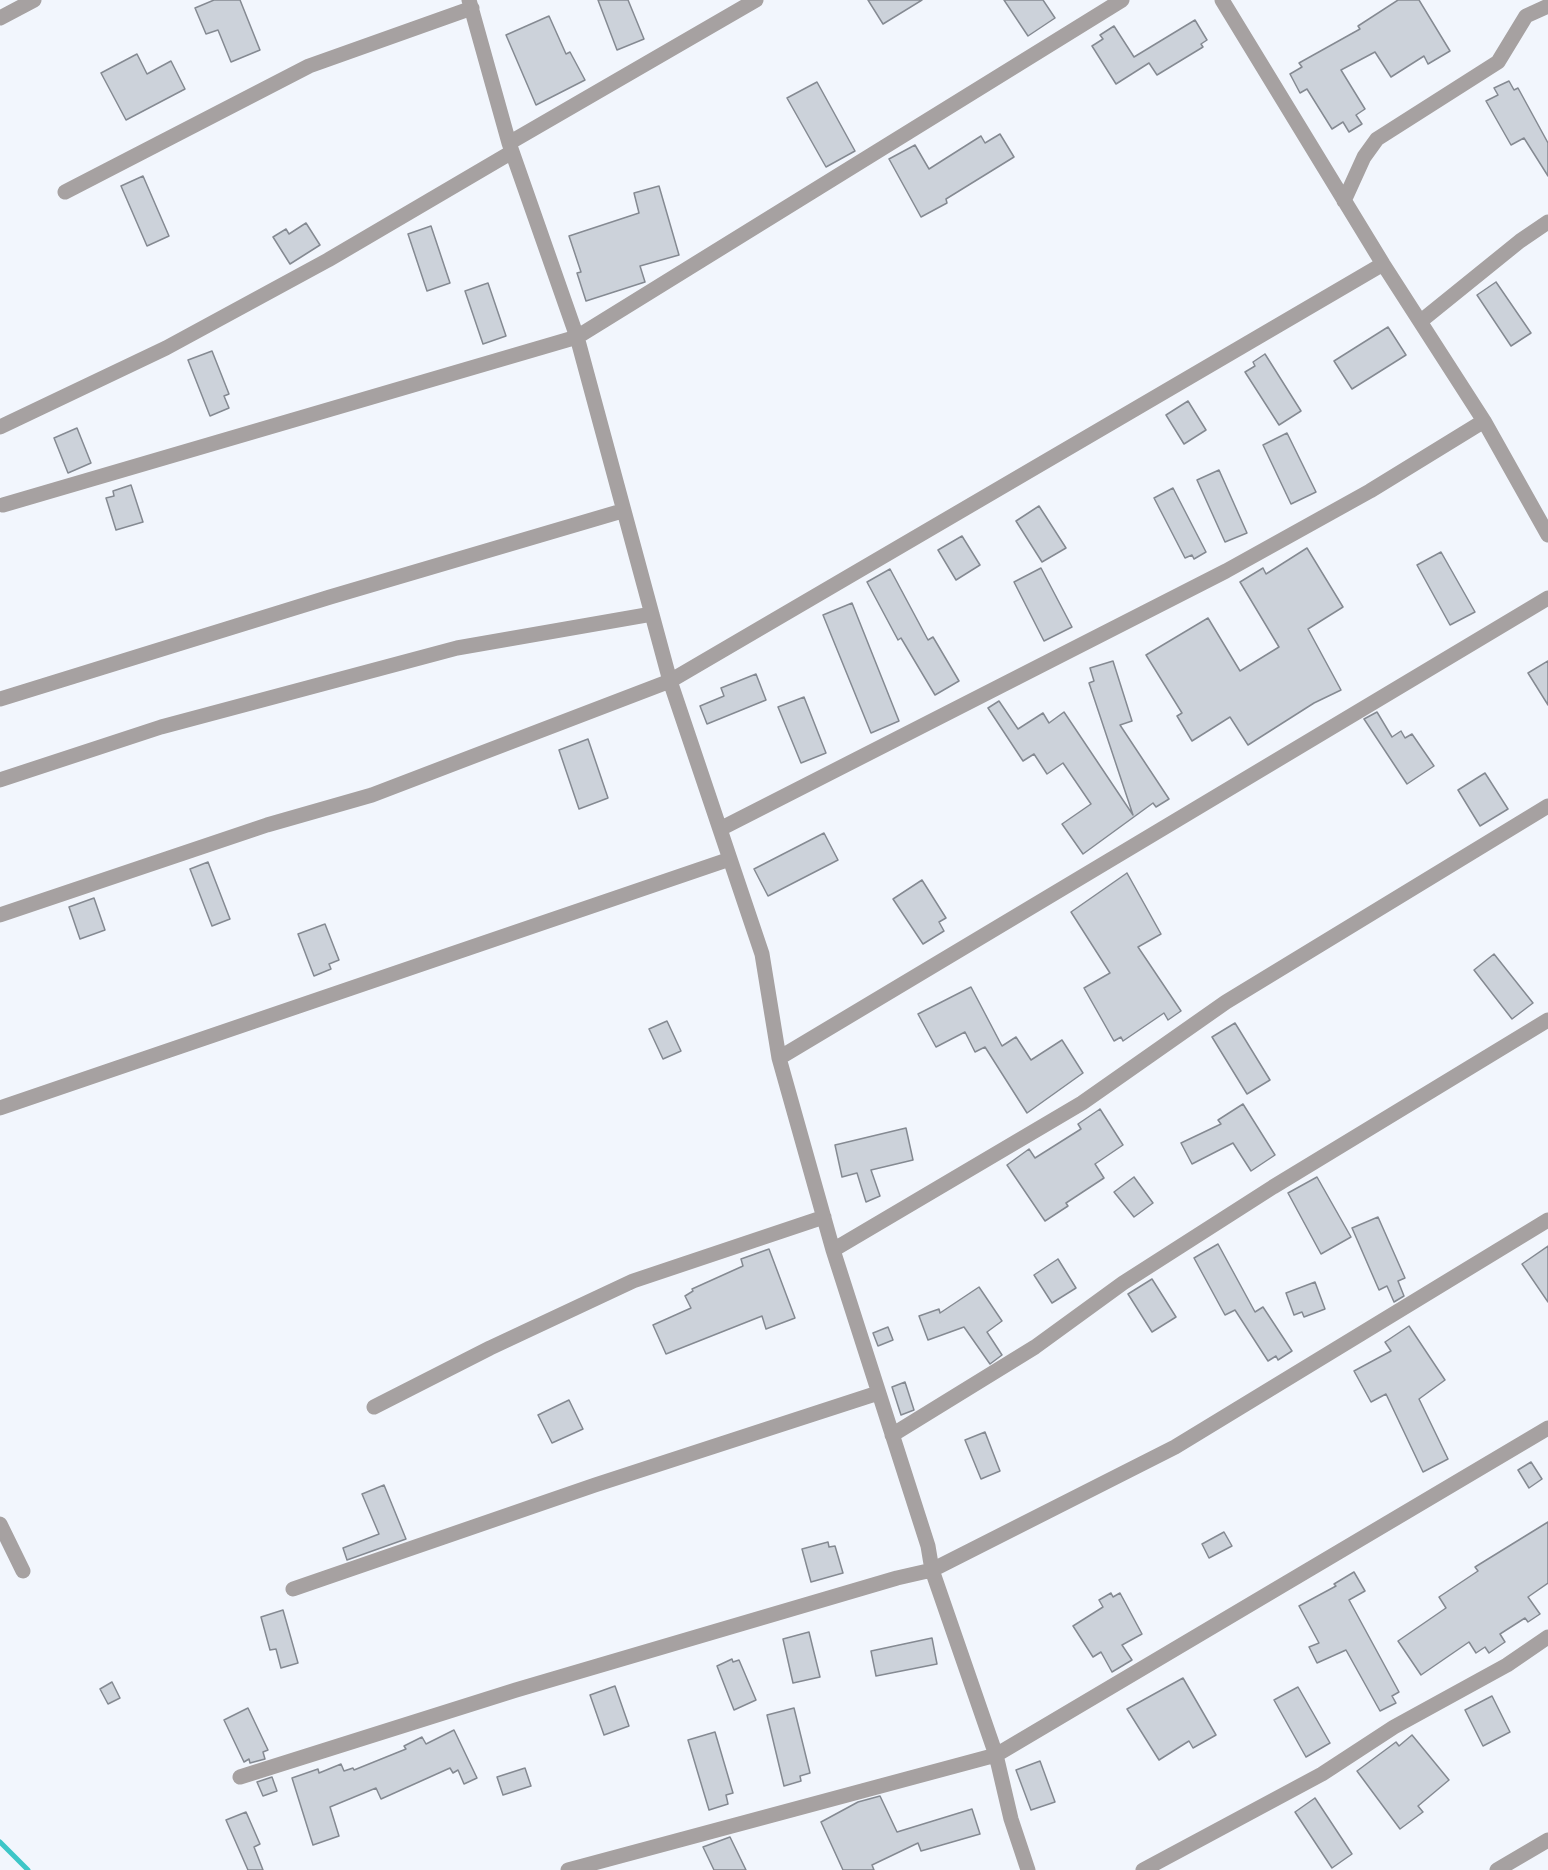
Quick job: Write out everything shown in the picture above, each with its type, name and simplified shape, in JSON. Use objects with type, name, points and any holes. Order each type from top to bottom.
[{"type":"street","points":[[0,18],[34,0]]},
{"type":"street","points":[[0,427],[166,348],[328,260],[510,147],[756,0]]},
{"type":"street","points":[[3,505],[577,337],[1122,0]]},
{"type":"street","points":[[1222,0],[1383,264],[1484,422],[1548,536]]},
{"type":"street","points":[[64,192],[309,66],[471,4],[510,147],[577,337],[622,511],[670,681],[762,954],[779,1058],[833,1250],[928,1546],[932,1570],[996,1755],[1011,1820],[1028,1870]]},
{"type":"street","points":[[1344,201],[1364,157],[1377,139],[1498,62],[1526,16],[1548,6]]},
{"type":"street","points":[[1421,321],[1520,241],[1548,222]]},
{"type":"street","points":[[0,915],[267,825],[372,795],[670,681],[1383,264]]},
{"type":"street","points":[[720,829],[1226,571],[1370,491],[1484,422]]},
{"type":"street","points":[[0,699],[330,597],[622,511]]},
{"type":"street","points":[[779,1058],[1548,598]]},
{"type":"street","points":[[0,780],[161,727],[457,648],[652,614]]},
{"type":"street","points":[[833,1250],[1082,1103],[1226,1002],[1548,806]]},
{"type":"street","points":[[0,1108],[730,860]]},
{"type":"street","points":[[892,1435],[1035,1347],[1123,1283],[1253,1200],[1548,1020]]},
{"type":"street","points":[[374,1407],[490,1348],[633,1281],[824,1218]]},
{"type":"street","points":[[240,1777],[516,1690],[897,1578],[932,1570],[1175,1447],[1548,1220]]},
{"type":"street","points":[[293,1589],[573,1493],[878,1393]]},
{"type":"street","points":[[568,1870],[996,1755],[1548,1428]]},
{"type":"street","points":[[0,1524],[23,1571]]},
{"type":"street","points":[[1143,1870],[1322,1774],[1394,1727],[1507,1665],[1548,1637]]},
{"type":"street","points":[[1497,1870],[1548,1840]]},
{"type":"building","points":[[214,0],[240,0],[260,50],[231,62],[218,30],[206,34],[195,8]]},
{"type":"building","points":[[598,0],[628,0],[644,39],[617,50]]},
{"type":"building","points":[[868,0],[922,0],[883,24]]},
{"type":"building","points":[[1004,0],[1043,0],[1055,18],[1028,36]]},
{"type":"building","points":[[1398,0],[1419,0],[1450,51],[1428,64],[1424,56],[1391,77],[1375,52],[1341,70],[1365,109],[1356,115],[1362,124],[1349,132],[1343,122],[1332,129],[1307,89],[1300,93],[1290,74],[1302,67],[1299,63],[1360,29],[1358,26]]},
{"type":"building","points":[[549,16],[566,54],[570,52],[585,80],[536,105],[506,35]]},
{"type":"building","points":[[1195,20],[1207,40],[1201,44],[1203,47],[1157,75],[1149,63],[1116,84],[1092,46],[1103,39],[1100,35],[1114,26],[1134,57]]},
{"type":"building","points":[[137,54],[147,74],[171,61],[185,89],[126,120],[101,73]]},
{"type":"building","points":[[1509,81],[1514,90],[1518,88],[1548,143],[1548,176],[1524,138],[1511,145],[1486,101],[1498,95],[1494,88]]},
{"type":"building","points":[[817,82],[855,151],[826,167],[787,98]]},
{"type":"building","points":[[1000,134],[1014,157],[946,199],[947,203],[921,217],[889,159],[915,145],[929,169],[981,136],[985,143]]},
{"type":"building","points":[[143,176],[169,236],[147,246],[121,186]]},
{"type":"building","points":[[659,186],[679,255],[640,266],[645,282],[586,301],[577,273],[581,272],[569,236],[639,213],[634,193]]},
{"type":"building","points":[[306,223],[320,245],[290,264],[273,237],[286,229],[289,234]]},
{"type":"building","points":[[431,226],[450,283],[427,291],[408,234]]},
{"type":"building","points":[[1496,282],[1531,333],[1511,346],[1477,295]]},
{"type":"building","points":[[488,283],[506,336],[483,344],[465,291]]},
{"type":"building","points":[[1388,327],[1406,355],[1352,389],[1334,361]]},
{"type":"building","points":[[212,351],[229,394],[224,396],[229,408],[210,416],[188,360]]},
{"type":"building","points":[[1265,354],[1301,411],[1279,425],[1245,372],[1255,366],[1253,362]]},
{"type":"building","points":[[1188,401],[1206,430],[1184,444],[1166,415]]},
{"type":"building","points":[[77,428],[91,463],[68,473],[54,438]]},
{"type":"building","points":[[1287,433],[1316,492],[1291,504],[1263,445]]},
{"type":"building","points":[[1219,470],[1247,533],[1225,542],[1197,480]]},
{"type":"building","points":[[131,485],[143,522],[116,530],[106,498],[114,496],[113,491]]},
{"type":"building","points":[[1173,488],[1206,552],[1194,559],[1192,555],[1185,558],[1154,498]]},
{"type":"building","points":[[1039,506],[1066,548],[1042,562],[1016,521]]},
{"type":"building","points":[[962,536],[980,565],[956,580],[938,550]]},
{"type":"building","points":[[1307,548],[1343,607],[1308,629],[1341,690],[1314,703],[1248,745],[1230,717],[1192,741],[1177,716],[1182,713],[1146,655],[1208,618],[1240,671],[1279,647],[1240,582],[1263,568],[1266,574]]},
{"type":"building","points":[[1441,552],[1475,612],[1450,625],[1417,565]]},
{"type":"building","points":[[1041,568],[1072,627],[1044,641],[1014,582]]},
{"type":"building","points":[[890,569],[928,640],[933,637],[959,681],[935,695],[901,638],[898,640],[867,582]]},
{"type":"building","points":[[852,603],[899,721],[871,733],[823,615]]},
{"type":"building","points":[[1113,661],[1132,721],[1120,725],[1169,799],[1156,807],[1153,803],[1083,854],[1062,824],[1091,804],[1063,763],[1047,774],[1034,754],[1023,761],[988,708],[999,701],[1018,729],[1043,713],[1049,723],[1064,712],[1133,815],[1089,683],[1094,681],[1090,668]]},
{"type":"building","points":[[1548,661],[1548,705],[1528,673]]},
{"type":"building","points":[[756,674],[766,700],[707,724],[700,706],[724,696],[721,688]]},
{"type":"building","points":[[804,697],[826,753],[801,763],[778,707]]},
{"type":"building","points":[[1377,712],[1392,737],[1401,731],[1405,738],[1412,734],[1434,766],[1407,784],[1364,719]]},
{"type":"building","points":[[588,739],[608,798],[579,809],[559,750]]},
{"type":"building","points":[[1485,773],[1508,809],[1480,826],[1458,790]]},
{"type":"building","points":[[824,833],[838,860],[768,896],[754,869]]},
{"type":"building","points":[[208,862],[230,919],[212,926],[190,869]]},
{"type":"building","points":[[1127,873],[1161,934],[1138,947],[1181,1011],[1168,1020],[1164,1013],[1123,1041],[1121,1037],[1114,1041],[1084,988],[1110,973],[1071,912]]},
{"type":"building","points":[[922,880],[946,918],[939,922],[944,931],[923,944],[893,899]]},
{"type":"building","points":[[94,898],[105,930],[80,939],[69,907]]},
{"type":"building","points":[[325,924],[339,960],[329,964],[331,969],[314,976],[298,934]]},
{"type":"building","points":[[1494,954],[1533,1003],[1512,1019],[1474,970]]},
{"type":"building","points":[[971,987],[1002,1046],[1016,1037],[1031,1060],[1062,1040],[1083,1073],[1027,1113],[985,1047],[975,1052],[965,1032],[936,1047],[918,1014]]},
{"type":"building","points":[[667,1021],[681,1051],[663,1059],[649,1029]]},
{"type":"building","points":[[1235,1023],[1270,1080],[1247,1094],[1212,1037]]},
{"type":"building","points":[[1243,1104],[1275,1155],[1251,1171],[1233,1143],[1192,1164],[1181,1143],[1221,1124],[1218,1120]]},
{"type":"building","points":[[1100,1109],[1123,1145],[1095,1164],[1104,1178],[1066,1203],[1068,1206],[1045,1221],[1007,1165],[1029,1149],[1035,1158],[1081,1129],[1078,1124]]},
{"type":"building","points":[[906,1128],[913,1160],[871,1170],[880,1196],[866,1202],[857,1173],[842,1177],[835,1145]]},
{"type":"building","points":[[1134,1177],[1153,1203],[1134,1217],[1114,1192]]},
{"type":"building","points":[[1317,1177],[1351,1237],[1321,1254],[1288,1193]]},
{"type":"building","points":[[1378,1217],[1405,1278],[1398,1281],[1404,1296],[1394,1302],[1387,1286],[1379,1290],[1352,1228]]},
{"type":"building","points":[[1218,1244],[1255,1312],[1263,1307],[1292,1351],[1278,1360],[1276,1356],[1268,1361],[1235,1310],[1225,1315],[1194,1258]]},
{"type":"building","points":[[1548,1246],[1548,1302],[1522,1264]]},
{"type":"building","points":[[769,1249],[795,1318],[766,1329],[762,1316],[666,1354],[653,1325],[691,1308],[685,1296],[693,1291],[692,1289],[743,1266],[741,1259]]},
{"type":"building","points":[[1058,1259],[1076,1288],[1052,1303],[1034,1275]]},
{"type":"building","points":[[1152,1279],[1176,1317],[1152,1332],[1128,1294]]},
{"type":"building","points":[[1315,1282],[1325,1309],[1304,1317],[1302,1312],[1294,1315],[1286,1293]]},
{"type":"building","points":[[979,1287],[1002,1321],[987,1332],[1002,1355],[990,1364],[964,1327],[928,1340],[919,1316],[939,1309],[940,1313]]},
{"type":"building","points":[[1409,1326],[1445,1380],[1419,1399],[1448,1459],[1423,1472],[1386,1394],[1371,1402],[1354,1371],[1391,1351],[1385,1342]]},
{"type":"building","points":[[888,1327],[893,1340],[878,1346],[873,1333]]},
{"type":"building","points":[[905,1382],[914,1410],[901,1415],[892,1387]]},
{"type":"building","points":[[569,1400],[583,1429],[552,1443],[538,1415]]},
{"type":"building","points":[[985,1432],[1000,1471],[981,1479],[965,1440]]},
{"type":"building","points":[[1531,1462],[1542,1479],[1529,1488],[1518,1470]]},
{"type":"building","points":[[384,1485],[406,1539],[347,1560],[343,1548],[379,1534],[362,1494]]},
{"type":"building","points":[[1548,1522],[1548,1583],[1528,1597],[1540,1614],[1528,1622],[1525,1618],[1500,1634],[1505,1642],[1489,1653],[1485,1647],[1476,1653],[1469,1642],[1421,1675],[1398,1641],[1446,1608],[1439,1597],[1478,1571],[1475,1567]]},
{"type":"building","points":[[1224,1532],[1232,1546],[1209,1558],[1202,1544]]},
{"type":"building","points":[[828,1542],[829,1547],[835,1546],[843,1573],[811,1582],[802,1549]]},
{"type":"building","points":[[1354,1572],[1365,1591],[1349,1600],[1399,1692],[1392,1696],[1396,1703],[1380,1711],[1346,1650],[1317,1663],[1309,1647],[1319,1643],[1299,1606],[1336,1586],[1334,1584]]},
{"type":"building","points":[[1111,1593],[1113,1597],[1120,1593],[1142,1634],[1122,1645],[1132,1660],[1112,1672],[1101,1652],[1093,1657],[1073,1626],[1103,1607],[1099,1600]]},
{"type":"building","points":[[283,1610],[298,1663],[281,1668],[276,1649],[270,1650],[261,1617]]},
{"type":"building","points":[[809,1632],[820,1677],[793,1683],[783,1639]]},
{"type":"building","points":[[932,1638],[937,1664],[876,1676],[871,1651]]},
{"type":"building","points":[[732,1659],[733,1662],[739,1660],[756,1700],[734,1710],[717,1666]]},
{"type":"building","points":[[1183,1678],[1216,1735],[1193,1748],[1189,1741],[1159,1760],[1127,1709]]},
{"type":"building","points":[[112,1682],[120,1698],[108,1704],[100,1689]]},
{"type":"building","points":[[615,1686],[629,1726],[604,1735],[590,1695]]},
{"type":"building","points":[[1298,1687],[1330,1743],[1306,1757],[1274,1700]]},
{"type":"building","points":[[1492,1696],[1510,1732],[1483,1746],[1465,1710]]},
{"type":"building","points":[[248,1708],[268,1750],[263,1752],[265,1759],[250,1763],[249,1759],[244,1762],[224,1720]]},
{"type":"building","points":[[794,1708],[810,1773],[800,1776],[801,1781],[784,1786],[767,1715]]},
{"type":"building","points":[[454,1730],[477,1778],[464,1784],[458,1770],[453,1773],[450,1768],[381,1799],[376,1788],[330,1807],[339,1836],[313,1845],[292,1778],[318,1769],[319,1773],[341,1764],[344,1771],[353,1768],[354,1770],[406,1749],[404,1746],[422,1737],[426,1744]]},
{"type":"building","points":[[715,1732],[733,1793],[726,1795],[728,1804],[709,1810],[688,1740]]},
{"type":"building","points":[[1412,1735],[1449,1780],[1418,1806],[1423,1812],[1400,1829],[1357,1771],[1396,1742],[1399,1746]]},
{"type":"building","points":[[1040,1761],[1055,1802],[1031,1810],[1016,1770]]},
{"type":"building","points":[[525,1768],[531,1786],[503,1795],[497,1777]]},
{"type":"building","points":[[272,1777],[277,1791],[263,1796],[257,1782]]},
{"type":"building","points":[[880,1796],[897,1832],[972,1809],[980,1834],[921,1851],[918,1843],[872,1865],[874,1870],[843,1870],[821,1822],[858,1802]]},
{"type":"building","points":[[1315,1798],[1352,1854],[1332,1868],[1295,1812]]},
{"type":"building","points":[[246,1812],[260,1844],[254,1847],[263,1870],[248,1870],[226,1820]]},
{"type":"building","points":[[730,1837],[746,1870],[714,1870],[703,1847]]},
{"type":"waterway","points":[[0,1842],[28,1870]]}]
